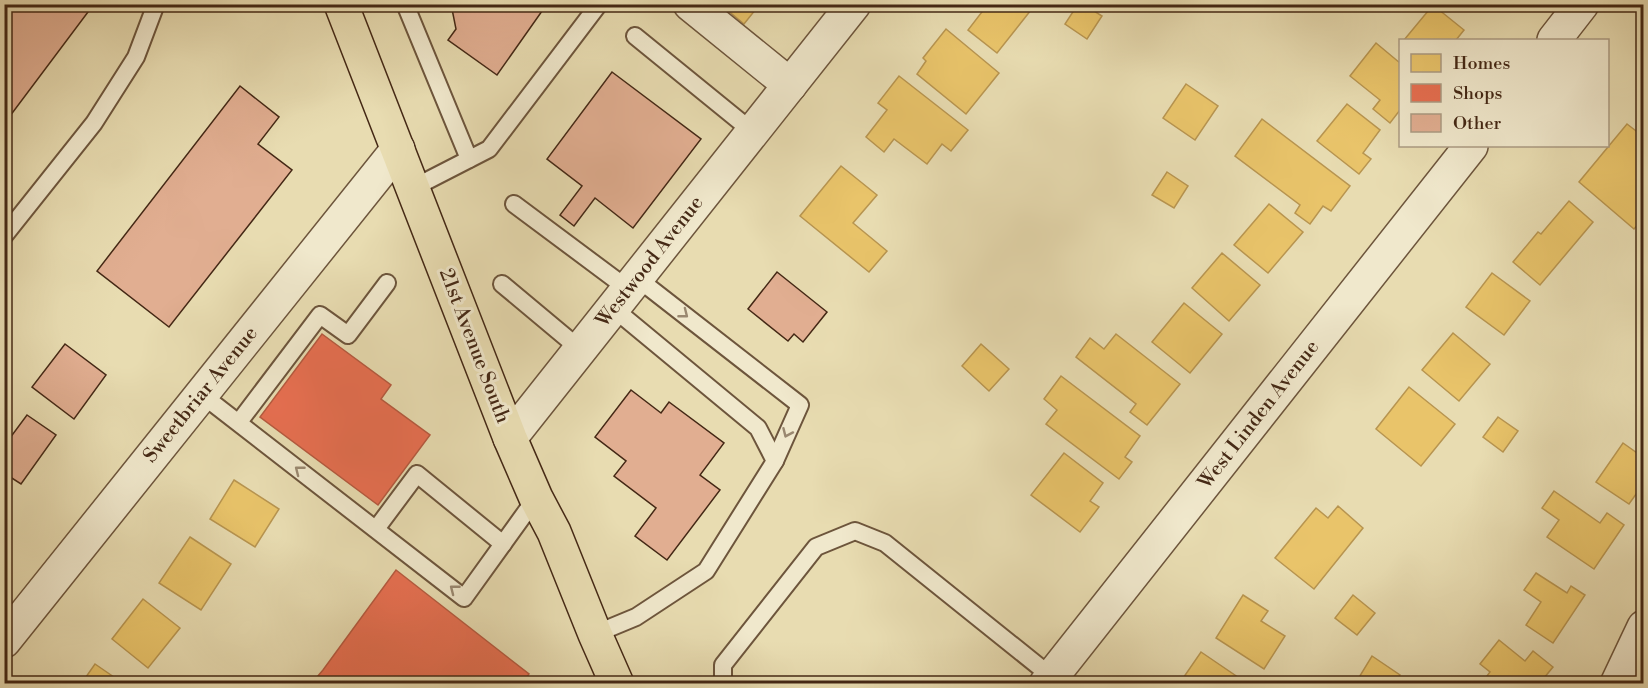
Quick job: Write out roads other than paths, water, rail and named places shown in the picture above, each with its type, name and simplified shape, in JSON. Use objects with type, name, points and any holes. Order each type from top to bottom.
[{"type":"main road","name":"21st Avenue South","points":[[341,4],[510,438],[536,498],[554,532],[617,684]]},
{"type":"street","points":[[690,4],[790,86]]},
{"type":"street","name":"Westwood Avenue","points":[[510,438],[854,4]]},
{"type":"street","points":[[1555,39],[1582,4]]},
{"type":"street","name":"West Linden Avenue","points":[[1049,680],[1470,147]]},
{"type":"street","name":"Sweetbriar Avenue","points":[[4,640],[398,149]]},
{"type":"street","points":[[1617,684],[1644,627]]},
{"type":"lane","points":[[4,236],[94,123],[136,57],[156,4]]},
{"type":"lane","points":[[405,4],[469,159]]},
{"type":"lane","points":[[413,188],[489,149],[599,4]]},
{"type":"lane","points":[[635,36],[753,132]]},
{"type":"lane","points":[[514,204],[626,292],[800,405],[775,461],[706,571],[636,617],[595,634]]},
{"type":"lane","points":[[238,422],[320,315],[348,335],[387,283]]},
{"type":"lane","points":[[502,284],[581,350]]},
{"type":"lane","points":[[626,292],[758,428],[775,461]]},
{"type":"lane","points":[[201,394],[464,598],[536,498]]},
{"type":"lane","points":[[376,529],[417,474],[503,544]]},
{"type":"lane","points":[[723,684],[723,665],[816,547],[855,531],[885,543],[1049,680]]}]
